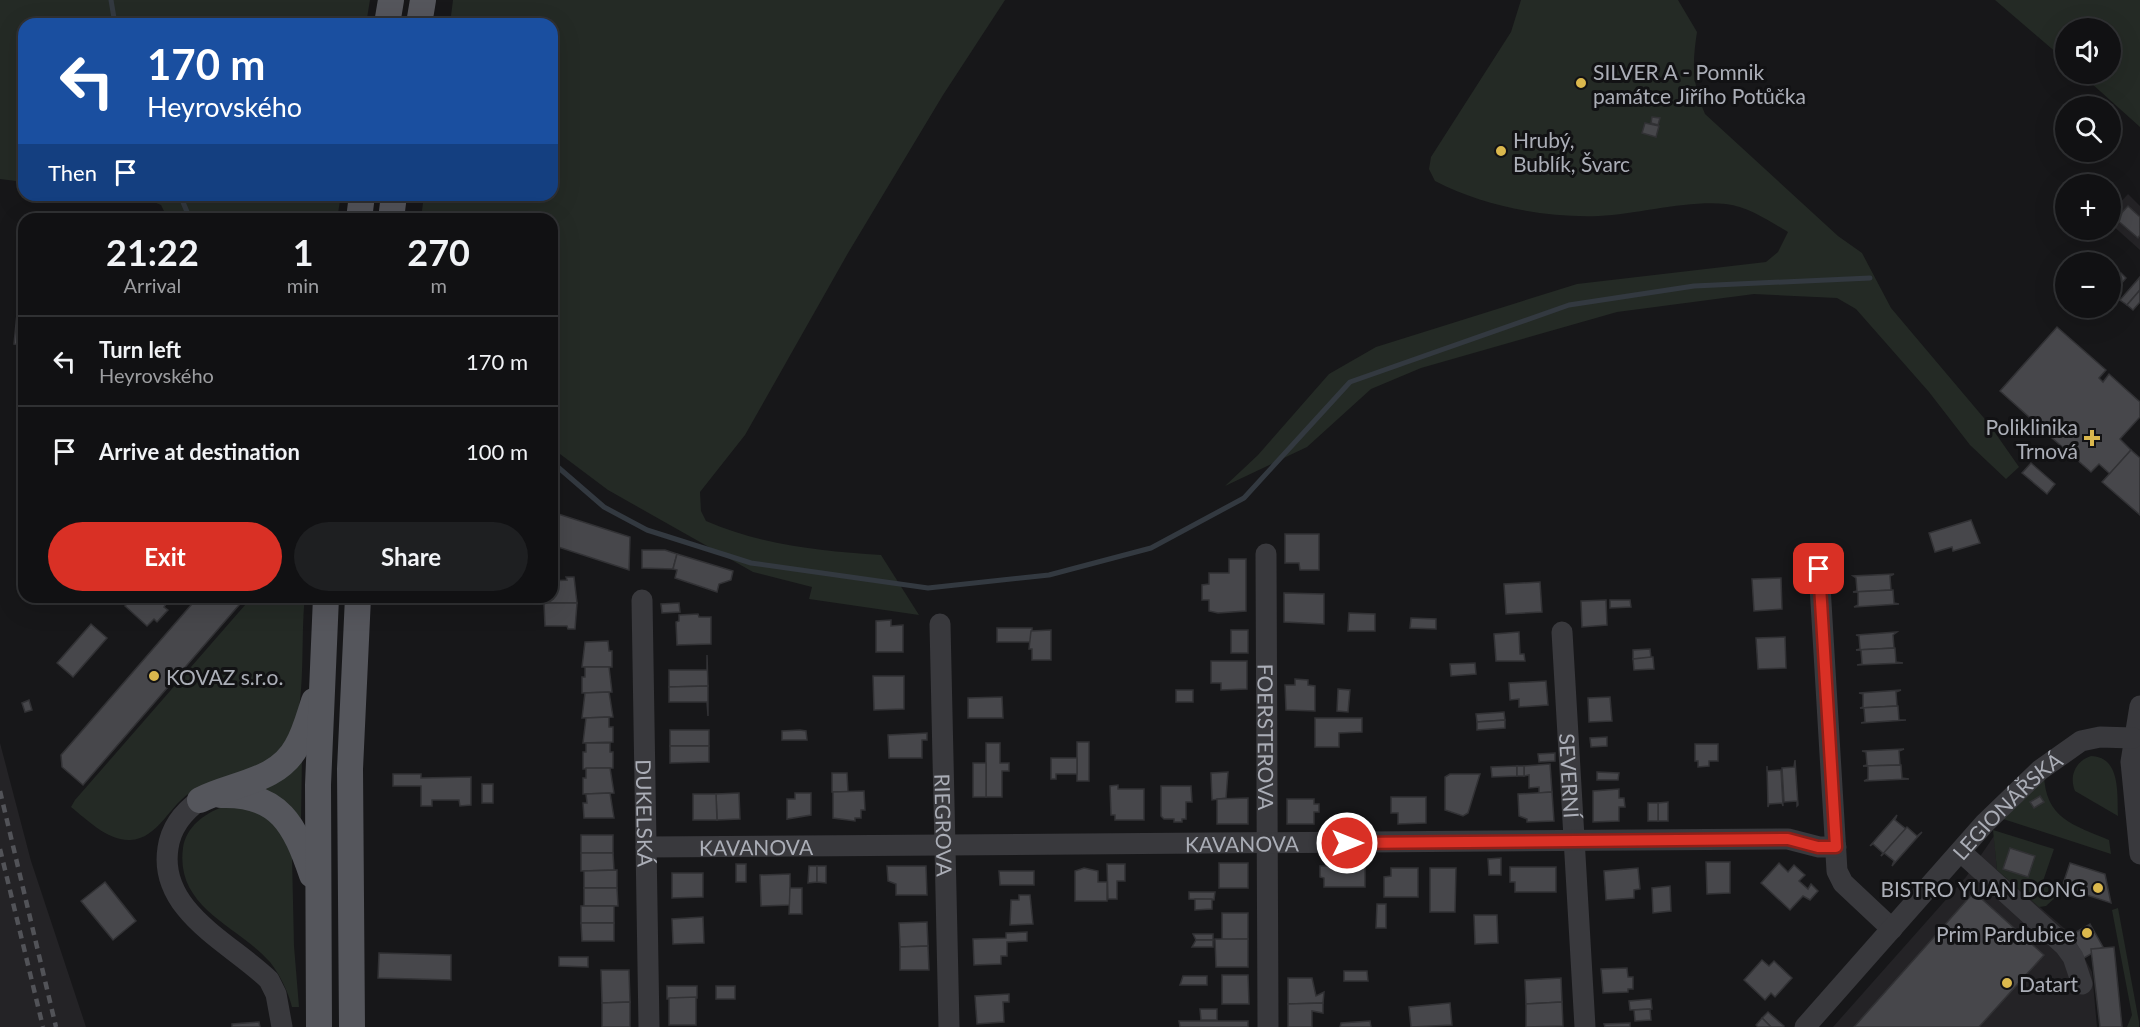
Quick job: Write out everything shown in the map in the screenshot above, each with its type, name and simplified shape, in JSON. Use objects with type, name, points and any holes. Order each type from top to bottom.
[{"type":"main road","points":[[388,18],[391,0]]},
{"type":"main road","points":[[420,18],[423,0]]},
{"type":"main road","points":[[319,1027],[317,890],[326,603]]},
{"type":"main road","points":[[352,1027],[350,770],[358,603]]},
{"type":"main road","points":[[200,800],[219,790],[267,775],[286,760],[298,745],[322,679]]},
{"type":"main road","points":[[200,800],[219,795],[244,796],[275,808],[298,837],[317,890]]},
{"type":"street","name":"FOERSTEROVA","points":[[1266,554],[1268,1027]]},
{"type":"street","points":[[1819,569],[1837,872],[1841,879],[1892,929]]},
{"type":"street","name":"DUKELSKÁ","points":[[642,600],[649,1027]]},
{"type":"street","name":"RIEGROVA","points":[[940,624],[949,1027]]},
{"type":"street","name":"SEVERNÍ","points":[[1562,632],[1584,1027]]},
{"type":"street","points":[[2140,706],[2133,738],[2132,787],[2140,854]]},
{"type":"street","name":"LEGIONÁŘSKÁ","points":[[1804,1027],[1985,823],[2040,770],[2068,749],[2088,739],[2133,738]]},
{"type":"street","points":[[200,800],[184,812],[169,839],[167,868],[172,888],[189,912],[268,980],[276,994],[282,1027]]},
{"type":"street","name":"KAVANOVA","points":[[646,847],[1788,839],[1818,847],[1836,847]]},
{"type":"street","points":[[1961,852],[2065,946],[2073,957],[2082,984]]},
{"type":"shaded area","points":[[0,0],[370,0],[367,18],[18,18],[18,181],[0,179]]},
{"type":"shaded area","points":[[453,0],[1005,0],[943,95],[848,253],[745,435],[700,492],[701,511],[706,521],[727,529],[792,546],[881,555],[919,615],[809,599],[812,587],[753,572],[608,490],[558,452],[558,213],[422,213],[423,201],[558,201],[558,18],[451,18]]},
{"type":"shaded area","points":[[1521,0],[1678,0],[1697,32],[1694,74],[1705,114],[1838,236],[1862,253],[1891,308],[1989,424],[2019,467],[2006,479],[1970,445],[1929,392],[1856,309],[1837,298],[1754,294],[1617,312],[1421,368],[1371,389],[1307,447],[1225,486],[1258,455],[1329,374],[1376,347],[1577,284],[1766,262],[1778,252],[1788,232],[1743,208],[1726,204],[1696,204],[1599,216],[1557,215],[1494,204],[1435,181],[1429,169],[1431,157],[1511,32]]},
{"type":"shaded area","points":[[1995,0],[2140,0],[2140,127],[2121,110],[2121,96],[2105,96],[2092,84],[2121,84],[2121,18],[2055,18],[2055,51]]},
{"type":"shaded area","points":[[2128,194],[2140,206],[2140,250],[2121,233],[2121,202]]},
{"type":"shaded area","points":[[152,201],[340,201],[338,213],[165,213],[161,205]]},
{"type":"shaded area","points":[[247,603],[305,603],[299,707],[291,738],[282,754],[193,791],[157,827],[140,838],[122,839],[106,833],[71,807]]},
{"type":"shaded area","points":[[0,743],[31,861],[86,1027],[0,1027]]},
{"type":"shaded area","points":[[302,754],[301,822],[256,789]]},
{"type":"shaded area","points":[[2091,756],[2101,758],[2112,770],[2117,788],[2118,816],[2075,791],[2073,775],[2075,770],[2085,758]]},
{"type":"shaded area","points":[[2044,774],[2046,789],[2056,811],[2073,824],[2109,840],[2111,854],[1997,817]]},
{"type":"shaded area","points":[[222,807],[254,809],[282,829],[292,857],[294,946],[299,1007],[292,1007],[283,983],[270,962],[211,914],[198,901],[189,886],[183,869],[185,840],[197,822]]},
{"type":"shaded area","points":[[1993,830],[2054,849],[2042,884],[2059,891],[2059,894],[2046,906],[2039,907],[1997,870]],"holes":[[[2010,848],[2035,856],[2028,876],[2004,869]]]},
{"type":"shaded area","points":[[1994,836],[1997,870],[2072,935],[2092,972],[2097,1027],[1833,1027],[1966,877]]},
{"type":"shaded area","points":[[2118,908],[2139,1027],[2127,1027],[2132,1015],[2112,910]]},
{"type":"building","points":[[1652,117],[1660,118],[1658,125],[1651,123]]},
{"type":"building","points":[[1645,123],[1659,126],[1656,137],[1642,133]]},
{"type":"building","points":[[2128,206],[2140,217],[2138,238],[2121,223],[2121,214]]},
{"type":"building","points":[[2121,273],[2126,278],[2121,284]]},
{"type":"building","points":[[2140,277],[2140,290],[2127,305],[2121,299]]},
{"type":"building","points":[[2140,290],[2140,302],[2133,310],[2127,305]]},
{"type":"building","points":[[18,304],[18,344],[14,344]]},
{"type":"building","points":[[2057,327],[2106,370],[2099,378],[2103,382],[2109,374],[2140,402],[2140,417],[2120,439],[2131,450],[2110,474],[2099,464],[2091,472],[2052,438],[2059,431],[2055,427],[2048,434],[2000,391]]},
{"type":"building","points":[[2131,450],[2140,458],[2140,515],[2102,482]]},
{"type":"building","points":[[2031,463],[2055,484],[2047,494],[2022,473]]},
{"type":"building","points":[[558,514],[630,537],[629,570],[558,547]]},
{"type":"building","points":[[1971,520],[1980,543],[1953,551],[1952,547],[1935,552],[1929,533]]},
{"type":"building","points":[[1285,534],[1319,534],[1319,570],[1300,570],[1299,563],[1285,563]]},
{"type":"building","points":[[642,550],[665,550],[677,554],[673,569],[642,568]]},
{"type":"building","points":[[677,554],[733,571],[731,580],[719,584],[717,592],[675,578],[677,570],[673,569]]},
{"type":"building","points":[[1229,559],[1246,559],[1246,611],[1218,613],[1209,611],[1209,600],[1202,600],[1202,585],[1209,584],[1209,573],[1229,573]]},
{"type":"building","points":[[1894,574],[1890,576],[1891,590],[1853,592],[1857,591],[1856,578],[1853,576]]},
{"type":"building","points":[[566,577],[574,577],[577,603],[558,603],[558,581],[567,580]]},
{"type":"building","points":[[1781,578],[1782,609],[1754,611],[1752,579]]},
{"type":"building","points":[[1540,582],[1542,612],[1506,614],[1504,584]]},
{"type":"building","points":[[1893,590],[1894,603],[1899,604],[1854,607],[1858,605],[1858,592],[1853,592]]},
{"type":"building","points":[[1284,593],[1324,594],[1324,624],[1284,622]]},
{"type":"building","points":[[1606,600],[1607,625],[1582,627],[1581,601]]},
{"type":"building","points":[[1610,600],[1630,600],[1631,607],[1610,608]]},
{"type":"building","points":[[128,603],[165,603],[164,607],[168,610],[157,622],[154,619],[147,626],[125,606]]},
{"type":"building","name":"KOVAZ s.r.o.","points":[[193,603],[241,603],[83,785],[62,767],[61,755]]},
{"type":"building","points":[[544,603],[577,603],[575,629],[568,629],[567,626],[545,626]]},
{"type":"building","points":[[679,603],[680,612],[662,613],[661,604]]},
{"type":"building","points":[[1349,613],[1375,614],[1375,631],[1348,631]]},
{"type":"building","points":[[698,614],[699,617],[711,617],[711,644],[677,645],[676,622],[679,621],[679,615]]},
{"type":"building","points":[[1411,618],[1436,619],[1436,629],[1410,628]]},
{"type":"building","points":[[891,620],[891,626],[903,625],[903,652],[876,652],[876,621]]},
{"type":"building","points":[[91,624],[107,638],[73,677],[57,663]]},
{"type":"building","points":[[997,628],[1032,628],[1032,642],[997,642]]},
{"type":"building","points":[[1051,630],[1051,660],[1032,660],[1032,649],[1029,649],[1031,631]]},
{"type":"building","points":[[1231,630],[1248,630],[1248,653],[1231,653]]},
{"type":"building","points":[[1519,632],[1520,654],[1524,654],[1525,661],[1496,661],[1494,634]]},
{"type":"building","points":[[1897,632],[1893,635],[1894,648],[1856,650],[1860,649],[1859,636],[1856,635]]},
{"type":"building","points":[[1785,637],[1786,668],[1758,669],[1756,638]]},
{"type":"building","points":[[608,641],[609,651],[612,651],[612,667],[582,667],[585,642]]},
{"type":"building","points":[[1895,648],[1896,662],[1903,663],[1857,665],[1862,664],[1861,650],[1856,650]]},
{"type":"building","points":[[1650,649],[1651,658],[1633,659],[1633,650]]},
{"type":"building","points":[[707,655],[708,686],[669,687],[669,670],[707,670]]},
{"type":"building","points":[[1653,657],[1654,669],[1634,670],[1633,659]]},
{"type":"building","points":[[1211,661],[1247,661],[1247,689],[1221,690],[1221,683],[1211,683]]},
{"type":"building","points":[[1475,663],[1476,674],[1451,676],[1450,664]]},
{"type":"building","points":[[585,667],[609,667],[612,692],[582,693],[582,677],[585,677]]},
{"type":"building","points":[[873,676],[904,676],[904,709],[874,710]]},
{"type":"building","points":[[1295,679],[1308,680],[1308,685],[1315,686],[1315,711],[1286,710],[1285,685],[1295,685]]},
{"type":"building","points":[[1546,681],[1548,705],[1519,707],[1519,699],[1510,700],[1509,683]]},
{"type":"building","points":[[708,686],[708,716],[707,702],[669,702],[669,687]]},
{"type":"building","points":[[1338,689],[1350,690],[1348,712],[1337,711]]},
{"type":"building","points":[[1176,690],[1193,690],[1193,702],[1176,702]]},
{"type":"building","points":[[1901,690],[1896,692],[1897,706],[1860,708],[1863,707],[1863,694],[1859,693]]},
{"type":"building","points":[[609,692],[613,717],[582,718],[585,693]]},
{"type":"building","points":[[1002,697],[1003,718],[968,718],[968,698]]},
{"type":"building","points":[[1610,697],[1612,721],[1589,722],[1588,698]]},
{"type":"building","points":[[29,700],[32,710],[25,712],[22,703]]},
{"type":"building","points":[[1898,706],[1899,720],[1906,720],[1861,723],[1865,722],[1864,708],[1860,708]]},
{"type":"building","points":[[1504,712],[1505,720],[1477,722],[1476,714]]},
{"type":"building","points":[[609,717],[609,727],[613,727],[613,742],[583,743],[586,718]]},
{"type":"building","points":[[1315,718],[1362,718],[1362,732],[1339,733],[1339,747],[1315,747]]},
{"type":"building","points":[[1505,720],[1505,728],[1477,730],[1477,722]]},
{"type":"building","points":[[670,730],[709,730],[709,746],[670,746]]},
{"type":"building","points":[[782,731],[806,731],[807,740],[782,740]]},
{"type":"building","points":[[927,733],[927,740],[922,740],[922,758],[889,758],[888,735]]},
{"type":"building","points":[[1607,737],[1607,746],[1591,747],[1590,738]]},
{"type":"building","points":[[1077,742],[1089,742],[1089,781],[1077,781]]},
{"type":"building","points":[[586,743],[610,743],[610,752],[613,752],[613,768],[583,769],[583,752],[586,752]]},
{"type":"building","points":[[986,743],[1000,743],[1000,763],[1009,763],[1009,771],[1002,771],[1002,797],[986,797]]},
{"type":"building","points":[[1695,744],[1718,744],[1718,761],[1709,761],[1709,766],[1698,767],[1698,761],[1695,761]]},
{"type":"building","points":[[670,746],[709,746],[709,762],[670,763]]},
{"type":"building","points":[[1904,749],[1899,751],[1900,765],[1863,766],[1867,765],[1866,752],[1862,751]]},
{"type":"building","points":[[1555,753],[1555,761],[1539,762],[1538,754]]},
{"type":"building","points":[[1051,758],[1077,758],[1077,774],[1056,774],[1056,779],[1051,779]]},
{"type":"building","points":[[1795,760],[1798,805],[1797,806],[1797,801],[1784,802],[1782,768],[1794,767]]},
{"type":"building","points":[[973,763],[986,763],[986,797],[973,797]]},
{"type":"building","points":[[1550,764],[1552,792],[1539,793],[1539,787],[1529,788],[1529,775],[1524,776],[1524,766]]},
{"type":"building","points":[[1901,765],[1902,778],[1909,779],[1864,781],[1868,779],[1868,766],[1863,766]]},
{"type":"building","points":[[1517,766],[1517,776],[1492,777],[1491,767]]},
{"type":"building","points":[[1517,766],[1524,766],[1524,776],[1517,776]]},
{"type":"building","points":[[586,768],[610,768],[614,793],[583,794],[583,778],[586,778]]},
{"type":"building","points":[[1781,770],[1783,806],[1782,803],[1769,804],[1768,807],[1767,771]]},
{"type":"building","points":[[1228,772],[1226,798],[1212,800],[1211,773]]},
{"type":"building","points":[[1597,772],[1619,773],[1618,780],[1597,780]]},
{"type":"building","points":[[832,773],[847,773],[848,792],[832,792]]},
{"type":"building","points":[[393,774],[421,774],[421,778],[471,777],[471,805],[460,806],[459,800],[432,800],[432,806],[421,806],[421,786],[393,786]]},
{"type":"building","points":[[1450,774],[1480,774],[1468,813],[1463,816],[1445,810],[1445,777]]},
{"type":"building","points":[[482,784],[493,784],[493,803],[482,803]]},
{"type":"building","points":[[1118,785],[1118,789],[1144,789],[1144,820],[1115,820],[1115,815],[1111,815],[1110,786]]},
{"type":"building","points":[[1161,786],[1191,786],[1192,802],[1186,802],[1186,819],[1182,819],[1182,822],[1174,822],[1174,819],[1164,819],[1161,816]]},
{"type":"building","points":[[1619,789],[1619,798],[1624,798],[1625,807],[1619,807],[1619,821],[1593,822],[1593,791]]},
{"type":"building","points":[[864,791],[865,810],[861,810],[861,818],[855,818],[855,821],[833,818],[833,792]]},
{"type":"building","points":[[1552,792],[1554,821],[1527,822],[1527,819],[1519,816],[1518,794]]},
{"type":"building","points":[[610,793],[614,818],[584,818],[583,803],[587,803],[586,794]]},
{"type":"building","points":[[739,793],[740,819],[717,820],[716,794]]},
{"type":"building","points":[[795,793],[811,793],[811,815],[787,819],[787,799],[795,799]]},
{"type":"building","points":[[693,794],[716,794],[717,820],[693,820]]},
{"type":"building","points":[[2040,796],[2044,802],[2034,808],[2030,802]]},
{"type":"building","points":[[1391,797],[1426,797],[1426,823],[1398,824],[1398,813],[1391,813]]},
{"type":"building","points":[[1248,798],[1248,824],[1217,824],[1217,799]]},
{"type":"building","points":[[1287,799],[1314,799],[1314,804],[1319,804],[1319,812],[1314,812],[1314,824],[1287,824]]},
{"type":"building","points":[[1668,802],[1668,821],[1658,821],[1658,803]]},
{"type":"building","points":[[1648,803],[1658,803],[1658,821],[1648,821]]},
{"type":"building","points":[[1897,815],[1895,820],[1906,829],[1881,856],[1883,853],[1873,844],[1870,846]]},
{"type":"building","points":[[1907,827],[1917,836],[1922,832],[1892,866],[1894,861],[1884,853],[1881,856]]},
{"type":"building","points":[[581,835],[613,835],[613,853],[581,853]]},
{"type":"building","points":[[2010,848],[2035,856],[2028,877],[2003,869]]},
{"type":"building","points":[[581,853],[613,853],[614,870],[581,871]]},
{"type":"building","points":[[1501,858],[1501,875],[1489,875],[1488,859]]},
{"type":"building","points":[[1706,862],[1730,862],[1730,893],[1707,894]]},
{"type":"building","points":[[1219,863],[1248,863],[1248,888],[1219,888]]},
{"type":"building","points":[[1779,863],[1788,872],[1794,865],[1805,875],[1799,881],[1808,889],[1811,884],[1818,891],[1810,900],[1803,896],[1790,910],[1761,883]]},
{"type":"building","points":[[2070,863],[2105,874],[2111,903],[2062,887]]},
{"type":"building","points":[[736,864],[746,864],[746,882],[736,882]]},
{"type":"building","points":[[1107,864],[1125,864],[1125,881],[1117,881],[1117,899],[1108,899]]},
{"type":"building","points":[[1365,864],[1365,887],[1324,887],[1324,878],[1320,877],[1320,866],[1364,866]]},
{"type":"building","points":[[809,866],[817,866],[817,882],[808,883]]},
{"type":"building","points":[[817,866],[826,866],[826,883],[817,882]]},
{"type":"building","points":[[887,866],[926,866],[927,895],[896,895],[896,884],[888,881]]},
{"type":"building","points":[[1510,867],[1556,867],[1556,892],[1515,892],[1515,882],[1510,882]]},
{"type":"building","points":[[1084,868],[1098,871],[1098,882],[1107,882],[1107,901],[1075,901],[1075,871]]},
{"type":"building","points":[[1391,868],[1418,868],[1418,897],[1384,897],[1384,877],[1391,876]]},
{"type":"building","points":[[1430,868],[1456,868],[1455,912],[1430,912]]},
{"type":"building","points":[[1638,868],[1640,889],[1634,890],[1634,898],[1606,900],[1604,871]]},
{"type":"building","points":[[617,870],[617,888],[584,888],[584,871]]},
{"type":"building","points":[[999,871],[1034,871],[1034,885],[1000,885]]},
{"type":"building","points":[[672,873],[703,873],[703,897],[672,898]]},
{"type":"building","points":[[790,874],[790,905],[761,906],[760,875]]},
{"type":"building","points":[[105,882],[136,921],[113,940],[81,901]]},
{"type":"building","points":[[1670,886],[1671,911],[1653,913],[1652,888]]},
{"type":"building","points":[[584,888],[617,888],[618,906],[584,906]]},
{"type":"building","points":[[790,888],[802,888],[802,914],[789,914]]},
{"type":"building","points":[[1189,892],[1215,892],[1214,900],[1189,899]]},
{"type":"building","points":[[1974,892],[2044,955],[1979,1027],[1854,1027]]},
{"type":"building","points":[[1019,895],[1030,895],[1033,924],[1010,925],[1011,900],[1019,900]]},
{"type":"building","points":[[1195,899],[1212,899],[1212,909],[1195,910]]},
{"type":"building","points":[[1377,904],[1386,904],[1386,928],[1376,928]]},
{"type":"building","points":[[581,906],[614,906],[614,923],[581,923]]},
{"type":"building","points":[[1222,913],[1248,913],[1248,939],[1222,940]]},
{"type":"building","points":[[1474,915],[1497,915],[1498,943],[1475,944]]},
{"type":"building","points":[[703,917],[704,943],[673,944],[672,919]]},
{"type":"building","points":[[927,922],[928,946],[900,947],[899,923]]},
{"type":"building","points":[[581,923],[614,923],[614,941],[582,941]]},
{"type":"building","points":[[2090,924],[2103,947],[2084,958],[2071,935]]},
{"type":"building","points":[[1027,932],[1027,941],[1007,942],[1007,956],[1001,956],[1001,964],[974,965],[973,939],[1006,938],[1006,933]]},
{"type":"building","points":[[1193,934],[1213,934],[1213,940],[1196,940]]},
{"type":"building","points":[[1215,939],[1248,939],[1248,967],[1216,967]]},
{"type":"building","points":[[1196,940],[1213,940],[1213,947],[1192,947]]},
{"type":"building","points":[[928,946],[929,970],[900,970],[900,947]]},
{"type":"building","points":[[2114,947],[2122,1027],[2100,1027],[2091,949]]},
{"type":"building","points":[[379,953],[451,955],[451,980],[378,978]]},
{"type":"building","points":[[559,957],[588,957],[588,967],[559,966]]},
{"type":"building","points":[[1762,960],[1769,966],[1774,961],[1792,978],[1775,997],[1771,993],[1765,1000],[1744,980]]},
{"type":"building","points":[[1627,968],[1628,977],[1633,977],[1633,989],[1628,989],[1628,992],[1603,993],[1601,969]]},
{"type":"building","points":[[601,970],[629,970],[630,1002],[602,1003]]},
{"type":"building","points":[[1344,971],[1367,971],[1368,981],[1344,981]]},
{"type":"building","points":[[1222,975],[1248,975],[1249,1004],[1222,1004]]},
{"type":"building","points":[[1183,976],[1207,976],[1207,985],[1180,985]]},
{"type":"building","points":[[1288,978],[1312,978],[1316,996],[1324,992],[1323,1003],[1288,1004]]},
{"type":"building","points":[[1561,978],[1562,1002],[1526,1004],[1525,980]]},
{"type":"building","points":[[667,986],[697,986],[697,998],[667,999]]},
{"type":"building","points":[[716,986],[735,986],[735,999],[716,999]]},
{"type":"building","points":[[1009,994],[1009,1002],[1003,1002],[1004,1022],[977,1024],[975,996]]},
{"type":"building","points":[[696,997],[696,1025],[669,1025],[669,998]]},
{"type":"building","points":[[1651,999],[1652,1009],[1630,1010],[1629,1001]]},
{"type":"building","points":[[630,1002],[630,1027],[602,1027],[602,1003]]},
{"type":"building","points":[[1562,1002],[1563,1026],[1526,1027],[1526,1004]]},
{"type":"building","points":[[1323,1003],[1323,1013],[1312,1011],[1312,1027],[1288,1027],[1288,1004]]},
{"type":"building","points":[[1450,1003],[1452,1025],[1411,1027],[1409,1007]]},
{"type":"building","points":[[1200,1009],[1217,1009],[1217,1020],[1201,1020]]},
{"type":"building","points":[[1650,1009],[1651,1020],[1635,1021],[1634,1010]]},
{"type":"building","points":[[1768,1012],[1784,1026],[1771,1027],[1762,1018]]},
{"type":"building","points":[[1762,1018],[1771,1027],[1756,1025]]},
{"type":"building","points":[[1179,1021],[1248,1021],[1248,1027],[1180,1027]]},
{"type":"building","points":[[1370,1021],[1371,1027],[1340,1027],[1341,1023]]},
{"type":"building","points":[[259,1022],[260,1027],[232,1027],[232,1024]]},
{"type":"building","points":[[1630,1023],[1630,1027],[1605,1027],[1604,1024]]},
{"type":"waterway","points":[[111,0],[114,18]]},
{"type":"waterway","points":[[182,201],[188,213]]},
{"type":"waterway","points":[[558,467],[604,507],[647,530],[751,563],[928,588],[1049,575],[1151,548],[1244,498],[1350,382],[1569,305],[1694,286],[1870,278]]},
{"type":"railway","points":[[0,791],[56,1027]]},
{"type":"railway","points":[[0,849],[43,1027]]},
{"type":"place","name":"SILVER A - Pomnik památce Jiřího Potůčka","points":[[1581,83]]},
{"type":"place","name":"Hrubý, Bublík, Švarc","points":[[1501,151]]},
{"type":"place","name":"Poliklinika Trnová","points":[[2092,438]]},
{"type":"place","name":"KOVAZ s.r.o.","points":[[154,676]]},
{"type":"place","name":"BISTRO YUAN DONG","points":[[2098,888]]},
{"type":"place","name":"Prim Pardubice","points":[[2087,933]]},
{"type":"place","name":"Datart","points":[[2007,983]]},
{"type":"route","points":[[1347,843],[1793,839],[1818,847],[1836,847],[1819,569]]}]
